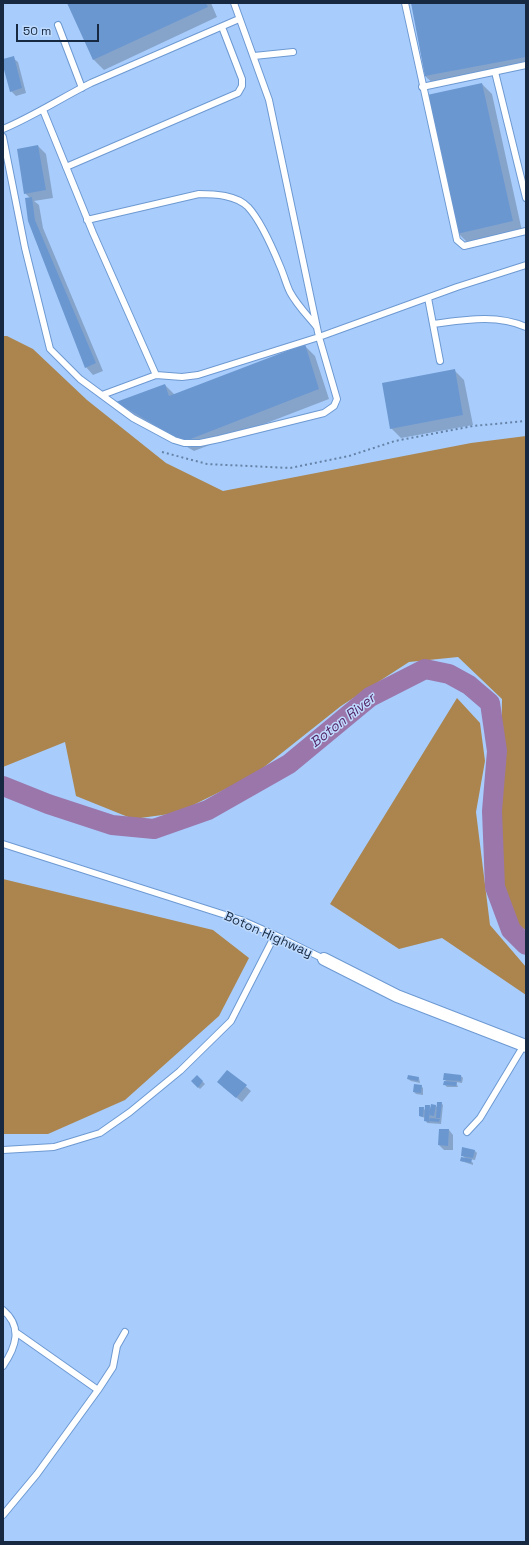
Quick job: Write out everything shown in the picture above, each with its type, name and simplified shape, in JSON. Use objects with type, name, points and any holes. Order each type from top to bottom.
[{"type":"street","name":"Boton Highway","points":[[324,959],[398,996],[525,1045]]},
{"type":"lane","points":[[3,138],[25,248],[50,350],[80,380],[133,418],[174,440],[184,442],[200,443],[324,414],[334,406],[336,399],[319,337],[269,100],[234,3]]},
{"type":"lane","points":[[405,3],[457,240],[464,246],[526,231]]},
{"type":"lane","points":[[3,129],[43,110],[82,88],[222,27],[239,18]]},
{"type":"lane","points":[[58,25],[82,88]]},
{"type":"lane","points":[[66,167],[238,93],[242,86],[242,79],[222,27]]},
{"type":"lane","points":[[254,56],[293,52]]},
{"type":"lane","points":[[422,86],[526,66]]},
{"type":"lane","points":[[495,72],[526,198]]},
{"type":"lane","points":[[43,110],[87,220],[156,375]]},
{"type":"lane","points":[[87,220],[199,194],[214,194],[234,199],[248,207],[277,259],[289,291],[299,306],[317,327]]},
{"type":"lane","points":[[102,395],[156,375],[182,377],[198,375],[319,337],[526,265]]},
{"type":"lane","points":[[428,298],[440,362]]},
{"type":"lane","points":[[433,324],[498,318],[515,322],[526,327]]},
{"type":"lane","name":"Boton Highway","points":[[3,844],[241,920],[324,959]]},
{"type":"lane","points":[[3,1150],[54,1148],[100,1133],[130,1112],[180,1071],[231,1021],[275,935]]},
{"type":"lane","points":[[467,1132],[480,1118],[525,1045]]},
{"type":"lane","points":[[3,1310],[11,1317],[17,1333],[98,1390]]},
{"type":"lane","points":[[3,1516],[37,1474],[98,1390],[113,1367],[117,1346],[125,1332]]},
{"type":"lane","points":[[3,1366],[11,1354],[17,1333]]},
{"type":"path","points":[[162,452],[206,464],[290,468],[349,456],[395,441],[473,426],[526,421]]},
{"type":"shaded area","points":[[3,336],[7,336],[33,349],[87,400],[166,463],[223,491],[471,443],[526,436],[526,930],[518,926],[503,885],[500,811],[502,699],[458,657],[409,662],[341,706],[254,775],[177,813],[133,819],[76,796],[65,742],[3,767]]},
{"type":"shaded area","points":[[457,698],[480,723],[485,761],[476,812],[490,925],[526,967],[526,995],[442,938],[399,949],[330,904]]},
{"type":"shaded area","points":[[3,879],[213,930],[249,958],[219,1016],[125,1100],[48,1134],[3,1134]]},
{"type":"building","points":[[67,3],[206,3],[208,7],[93,60]]},
{"type":"building","points":[[411,3],[526,3],[526,57],[425,76]]},
{"type":"building","points":[[14,56],[22,88],[10,92],[3,66],[3,59]]},
{"type":"building","points":[[482,83],[513,221],[457,234],[427,95]]},
{"type":"building","points":[[38,145],[46,190],[24,194],[17,149]]},
{"type":"building","points":[[32,197],[35,220],[96,363],[85,368],[28,221],[25,198]]},
{"type":"building","points":[[305,344],[319,389],[183,442],[116,402],[165,384],[169,396]]},
{"type":"building","points":[[455,369],[463,415],[390,429],[382,383]]},
{"type":"building","points":[[227,1070],[247,1085],[236,1098],[217,1082]]},
{"type":"building","points":[[444,1073],[461,1075],[461,1081],[443,1080]]},
{"type":"building","points":[[197,1075],[203,1081],[198,1088],[191,1081]]},
{"type":"building","points":[[408,1075],[419,1077],[418,1081],[407,1079]]},
{"type":"building","points":[[444,1081],[457,1082],[456,1086],[443,1085]]},
{"type":"building","points":[[414,1084],[422,1085],[421,1093],[413,1092]]},
{"type":"building","points":[[437,1102],[442,1102],[440,1118],[436,1118]]},
{"type":"building","points":[[431,1104],[436,1105],[434,1116],[429,1115]]},
{"type":"building","points":[[425,1105],[430,1105],[429,1122],[424,1121]]},
{"type":"building","points":[[419,1107],[424,1107],[423,1117],[419,1116]]},
{"type":"building","points":[[430,1118],[440,1119],[439,1122],[429,1121]]},
{"type":"building","points":[[439,1129],[449,1129],[448,1146],[438,1145]]},
{"type":"building","points":[[462,1147],[475,1150],[473,1158],[461,1156]]},
{"type":"building","points":[[461,1157],[472,1159],[471,1163],[460,1161]]},
{"type":"waterway","name":"Boton River","points":[[3,786],[48,804],[112,825],[154,829],[208,810],[289,764],[370,697],[425,669],[449,674],[469,685],[490,703],[497,751],[492,811],[495,887],[511,930],[526,945]]}]
